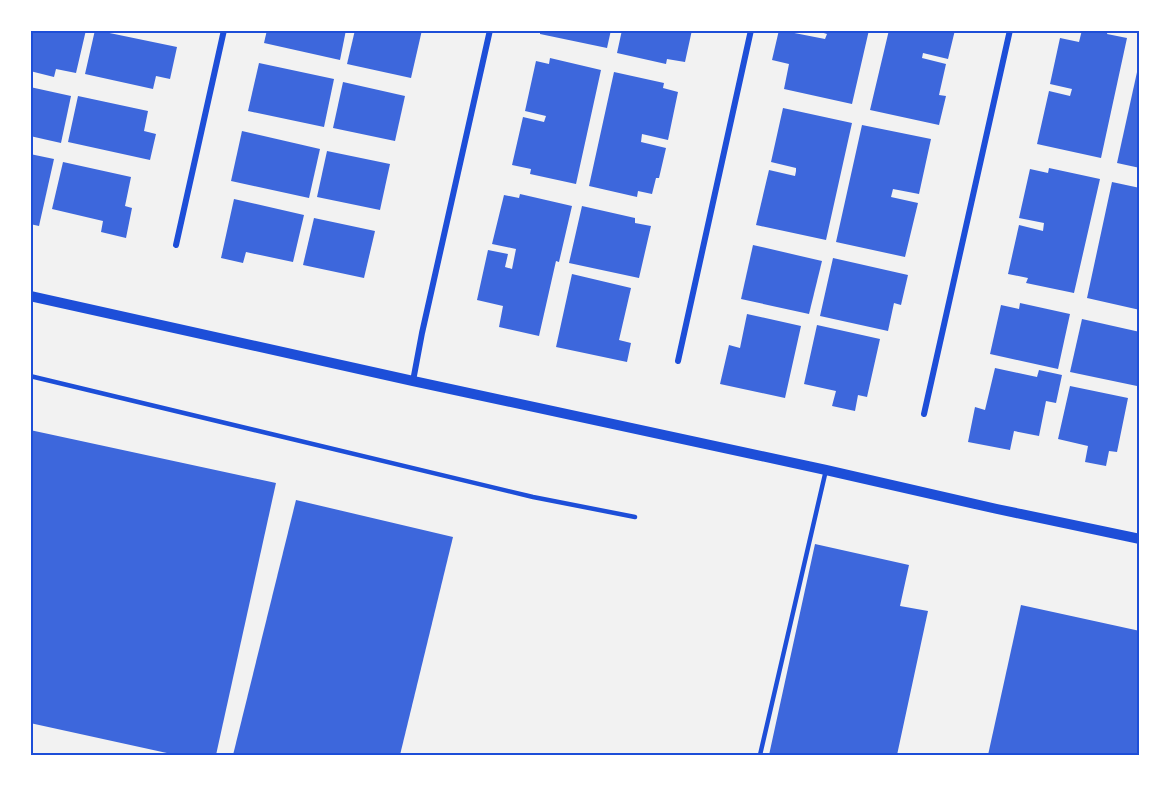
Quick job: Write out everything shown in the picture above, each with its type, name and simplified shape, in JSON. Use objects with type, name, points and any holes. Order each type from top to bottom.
[{"type":"street","points":[[176,245],[224,30]]},
{"type":"street","points":[[413,381],[490,30]]},
{"type":"street","points":[[678,361],[751,30]]},
{"type":"street","points":[[924,414],[1010,30]]},
{"type":"street","points":[[30,296],[1140,539]]},
{"type":"lane","points":[[30,376],[522,494],[635,517]]},
{"type":"lane","points":[[760,755],[826,470]]},
{"type":"building","points":[[30,30],[86,30],[76,73],[56,69],[54,77],[30,71]]},
{"type":"building","points":[[95,30],[177,47],[170,79],[156,76],[153,89],[85,74]]},
{"type":"building","points":[[267,30],[346,30],[340,60],[264,43]]},
{"type":"building","points":[[355,30],[422,30],[411,78],[347,64]]},
{"type":"building","points":[[540,30],[611,30],[607,48],[540,34]]},
{"type":"building","points":[[622,30],[692,30],[685,62],[667,59],[666,64],[617,53]]},
{"type":"building","points":[[779,30],[825,39],[827,34],[814,30],[869,30],[852,104],[784,89],[789,64],[772,60]]},
{"type":"building","points":[[889,30],[955,30],[948,59],[923,53],[922,58],[946,64],[939,95],[946,96],[939,125],[870,110]]},
{"type":"building","points":[[1082,30],[1108,30],[1107,34],[1127,38],[1101,158],[1037,144],[1049,91],[1070,96],[1072,89],[1050,84],[1060,38],[1079,42]]},
{"type":"building","points":[[550,58],[601,70],[576,184],[530,174],[531,169],[512,165],[523,117],[544,122],[546,116],[525,111],[536,61],[549,64]]},
{"type":"building","points":[[259,63],[334,79],[324,127],[248,111]]},
{"type":"building","points":[[1140,63],[1140,168],[1117,163]]},
{"type":"building","points":[[614,72],[664,83],[663,88],[678,92],[668,140],[642,134],[641,142],[666,148],[659,178],[656,178],[652,194],[638,191],[637,197],[589,186]]},
{"type":"building","points":[[343,82],[405,96],[395,141],[333,128]]},
{"type":"building","points":[[30,87],[71,96],[61,143],[30,136]]},
{"type":"building","points":[[78,96],[148,111],[144,131],[156,134],[150,160],[68,142]]},
{"type":"building","points":[[783,108],[852,123],[826,240],[756,225],[769,170],[795,176],[796,168],[771,162]]},
{"type":"building","points":[[862,125],[931,139],[919,194],[893,189],[891,197],[918,203],[905,257],[836,242]]},
{"type":"building","points":[[242,131],[320,149],[309,198],[231,181]]},
{"type":"building","points":[[327,151],[390,164],[380,210],[317,197]]},
{"type":"building","points":[[30,154],[54,159],[39,226],[30,224]]},
{"type":"building","points":[[63,162],[131,177],[125,206],[132,208],[126,238],[101,232],[103,221],[52,209]]},
{"type":"building","points":[[1049,168],[1100,179],[1074,293],[1026,283],[1028,278],[1008,274],[1019,225],[1043,231],[1044,223],[1019,218],[1030,169],[1048,173]]},
{"type":"building","points":[[1112,182],[1140,188],[1138,253],[1140,253],[1140,310],[1087,298]]},
{"type":"building","points":[[520,194],[572,206],[559,262],[556,261],[539,336],[499,327],[503,306],[477,300],[488,250],[508,254],[505,267],[512,269],[516,249],[492,244],[504,195],[519,198]]},
{"type":"building","points":[[234,199],[304,215],[293,262],[246,252],[243,263],[221,258]]},
{"type":"building","points":[[582,206],[635,218],[635,223],[651,226],[639,278],[569,263]]},
{"type":"building","points":[[314,218],[375,231],[364,278],[303,265]]},
{"type":"building","points":[[753,245],[822,261],[809,314],[741,299]]},
{"type":"building","points":[[833,258],[908,275],[901,305],[894,303],[888,331],[820,316]]},
{"type":"building","points":[[572,274],[631,288],[619,340],[631,343],[627,362],[556,347]]},
{"type":"building","points":[[1020,303],[1070,314],[1058,369],[990,354],[1001,305],[1019,309]]},
{"type":"building","points":[[747,314],[801,326],[785,398],[720,384],[729,345],[740,348]]},
{"type":"building","points":[[1082,319],[1140,332],[1140,375],[1137,386],[1070,372]]},
{"type":"building","points":[[817,325],[880,339],[867,397],[858,395],[855,411],[832,406],[836,391],[804,384]]},
{"type":"building","points":[[995,368],[1037,377],[1039,370],[1062,375],[1056,403],[1046,401],[1039,436],[1014,431],[1010,450],[968,442],[975,407],[985,410]]},
{"type":"building","points":[[1070,386],[1128,398],[1117,452],[1109,451],[1106,466],[1085,462],[1088,446],[1058,439]]},
{"type":"building","points":[[30,430],[276,483],[216,755],[176,755],[30,723]]},
{"type":"building","points":[[296,500],[453,537],[400,755],[233,755]]},
{"type":"building","points":[[815,544],[909,565],[900,606],[928,611],[897,755],[769,755]]},
{"type":"building","points":[[1021,605],[1140,631],[1140,755],[988,755]]}]
